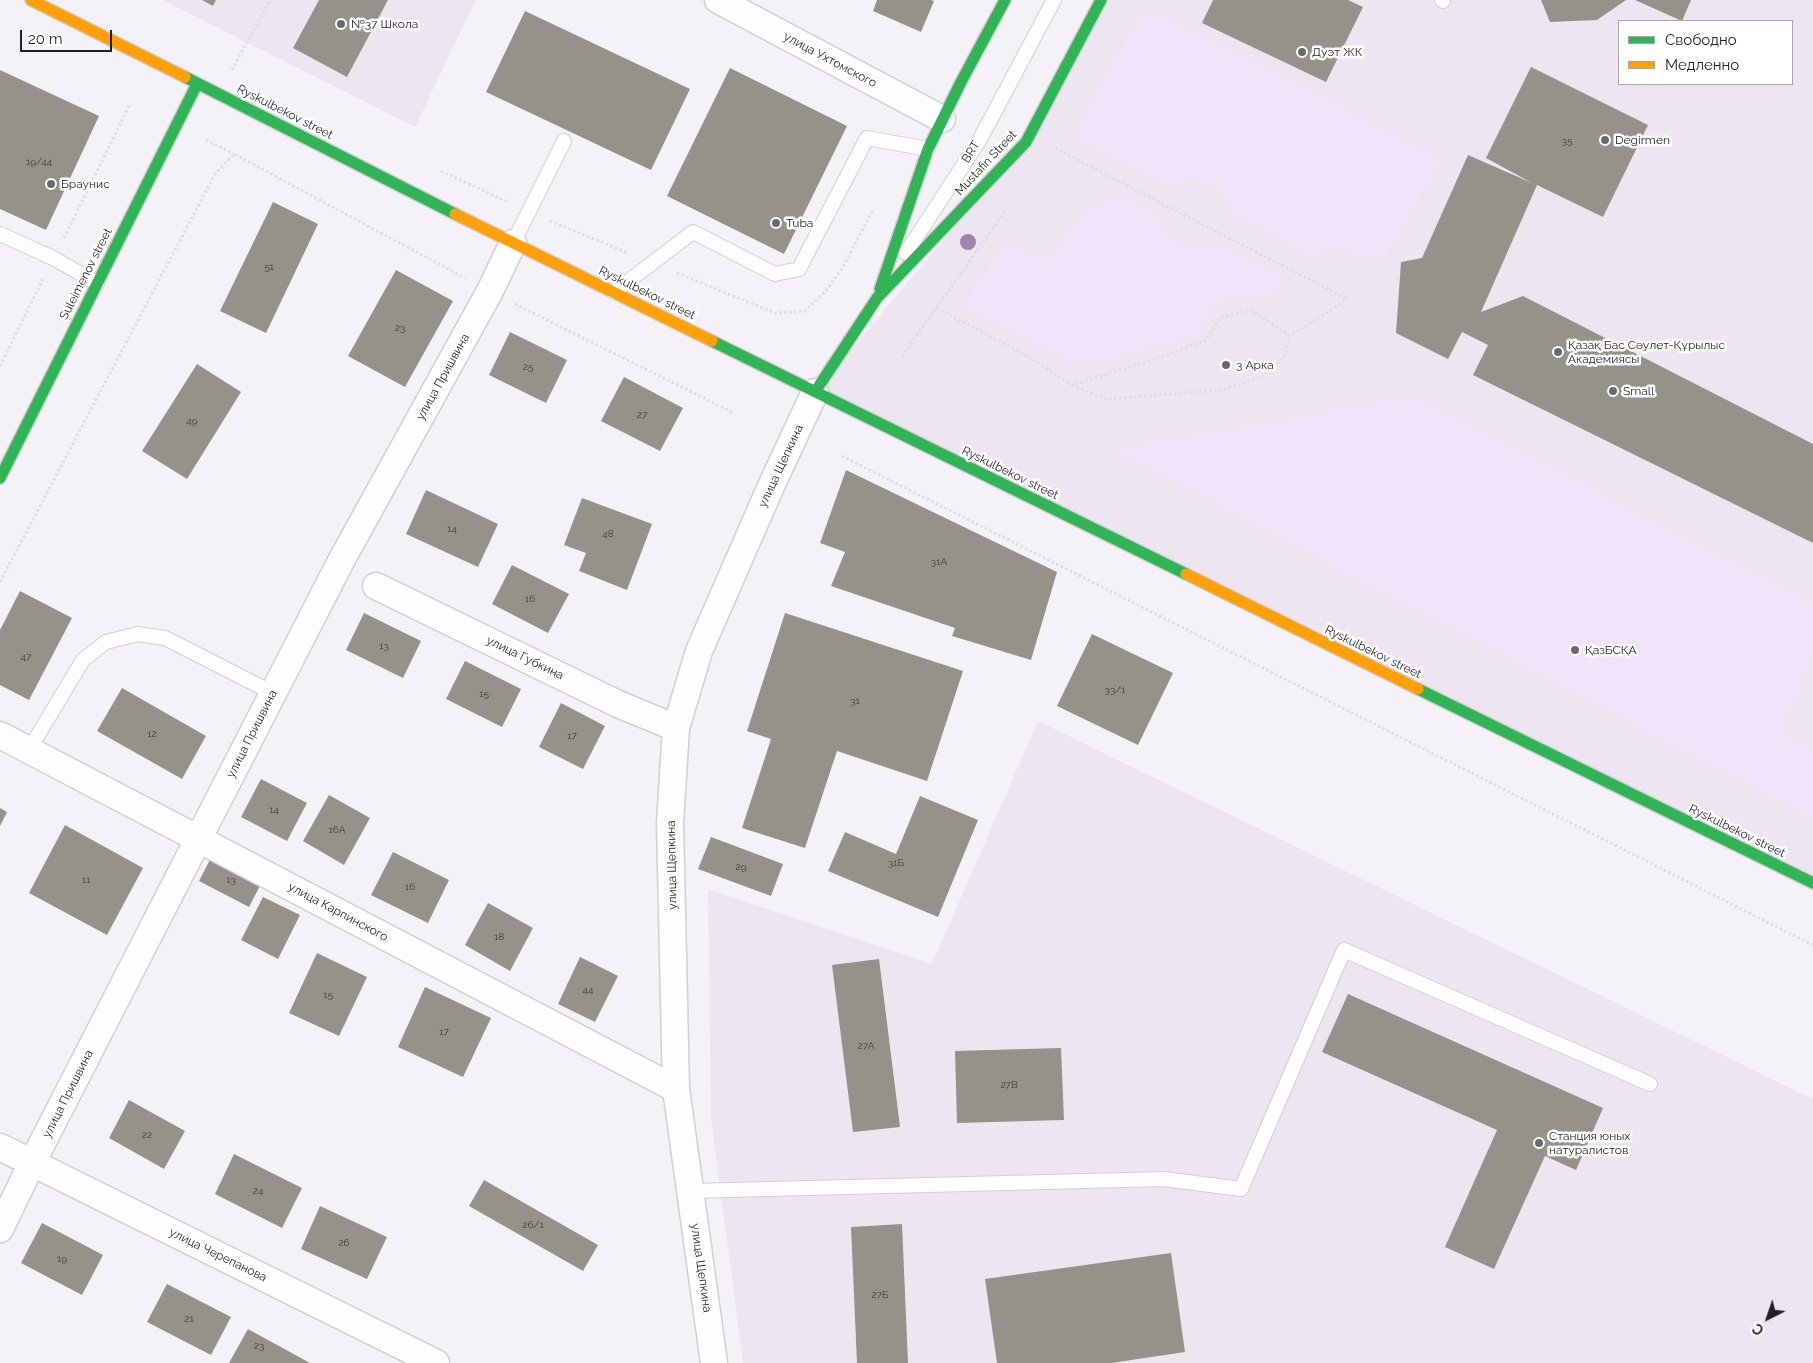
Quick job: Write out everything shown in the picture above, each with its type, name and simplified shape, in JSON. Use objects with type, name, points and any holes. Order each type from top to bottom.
[{"type":"street","name":"Ryskulbekov street","points":[[31,0],[57,6],[197,84],[514,243],[1813,883]]},
{"type":"street","name":"улица Ухтомского","points":[[718,0],[942,119]]},
{"type":"street","name":"Mustafin Street","points":[[877,298],[928,149],[1005,0]]},
{"type":"street","name":"Mustafin Street","points":[[815,392],[877,298],[1026,142],[1101,0]]},
{"type":"street","name":"Suleimenov street","points":[[0,478],[197,84]]},
{"type":"street","name":"улица Пришвина","points":[[0,1229],[32,1163],[341,561],[490,291],[514,243]]},
{"type":"street","name":"улица Щепкина","points":[[714,1363],[676,1089],[670,823],[676,728],[698,651],[815,392]]},
{"type":"street","name":"улица Губкина","points":[[376,586],[618,704],[676,728]]},
{"type":"street","name":"улица Карпинского","points":[[0,735],[676,1089]]},
{"type":"street","name":"улица Черепанова","points":[[0,1147],[436,1363]]},
{"type":"lane","name":"BRT","points":[[877,298],[978,141],[1054,0]]},
{"type":"lane","points":[[614,292],[693,232],[775,274],[799,269],[867,138],[928,149]]},
{"type":"lane","points":[[514,243],[564,141]]},
{"type":"lane","points":[[0,234],[53,258],[97,283]]},
{"type":"lane","points":[[29,750],[83,660],[106,642],[138,634],[166,638],[273,693]]},
{"type":"lane","points":[[690,1191],[1164,1180],[1241,1189],[1344,950],[1650,1084]]},
{"type":"path","points":[[220,95],[270,0]]},
{"type":"path","points":[[224,64],[240,72]]},
{"type":"path","points":[[0,366],[130,104]]},
{"type":"path","points":[[206,140],[490,291],[734,413]]},
{"type":"path","points":[[938,306],[951,316],[1029,356],[1072,385],[1106,399],[1223,390],[1262,376],[1284,358],[1290,336],[1348,299],[1048,144]]},
{"type":"path","points":[[0,582],[215,174],[234,154]]},
{"type":"path","points":[[438,169],[528,212],[775,313],[804,311],[825,292],[842,270],[876,204]]},
{"type":"path","points":[[1072,385],[1167,355],[1206,340],[1220,318],[1251,310],[1290,336]]},
{"type":"path","points":[[842,456],[1813,945]]},
{"type":"shaded area","points":[[162,0],[476,0],[415,127]]},
{"type":"shaded area","name":"ҚазБСҚА","points":[[1101,0],[1813,0],[1813,883],[815,392],[1026,142]]},
{"type":"shaded area","points":[[1143,11],[1296,85],[1440,159],[1382,260],[1331,246],[1315,254],[1234,211],[1225,193],[1207,180],[1194,176],[1169,184],[1076,136]]},
{"type":"shaded area","points":[[1116,197],[1158,217],[1166,236],[1185,250],[1210,250],[1221,246],[1278,277],[1273,293],[1235,294],[1216,301],[1208,309],[1202,320],[1198,334],[1152,343],[1126,353],[1077,363],[964,305],[1007,243],[1037,259],[1057,257],[1065,239],[1091,211]]},
{"type":"shaded area","points":[[1415,399],[1813,606],[1813,648],[1778,735],[1813,751],[1813,816],[1119,450]]},
{"type":"shaded area","points":[[1038,721],[1813,1099],[1813,1363],[743,1363],[711,1119],[708,889],[932,964]]},
{"type":"building","points":[[202,0],[216,0],[213,6]]},
{"type":"building","name":"№37 Школа","points":[[319,0],[388,0],[347,77],[293,48]]},
{"type":"building","points":[[877,0],[934,1],[921,32],[873,11]]},
{"type":"building","name":"Дуэт ЖК","points":[[1213,0],[1348,0],[1363,7],[1326,82],[1202,23]]},
{"type":"building","points":[[1541,0],[1626,0],[1597,20],[1550,22]]},
{"type":"building","points":[[1635,0],[1691,0],[1682,20]]},
{"type":"building","points":[[525,11],[690,89],[651,170],[486,92]]},
{"type":"building","name":"Қазақ Бас Сәулет-Құрылыс Академиясы","points":[[1531,67],[1648,125],[1603,217],[1537,185],[1481,312],[1523,296],[1813,444],[1813,543],[1473,375],[1488,345],[1462,332],[1448,359],[1396,333],[1401,262],[1422,258],[1468,155],[1532,183],[1486,158]]},
{"type":"building","points":[[730,68],[847,126],[784,254],[667,196]]},
{"type":"building","points":[[0,70],[99,116],[46,230],[0,209]]},
{"type":"building","points":[[273,202],[318,224],[266,333],[220,311]]},
{"type":"building","points":[[396,270],[453,301],[405,387],[348,356]]},
{"type":"building","points":[[510,332],[567,360],[546,403],[489,375]]},
{"type":"building","points":[[197,364],[241,392],[187,479],[142,451]]},
{"type":"building","points":[[624,377],[683,408],[660,451],[601,421]]},
{"type":"building","points":[[846,470],[1057,572],[1031,660],[952,636],[955,628],[831,586],[845,552],[820,543]]},
{"type":"building","points":[[426,490],[498,524],[478,567],[406,534]]},
{"type":"building","points":[[582,498],[652,524],[627,590],[579,571],[586,553],[564,545]]},
{"type":"building","points":[[512,565],[569,594],[548,633],[492,604]]},
{"type":"building","points":[[20,591],[72,618],[29,700],[0,685],[0,630]]},
{"type":"building","points":[[364,613],[421,641],[403,678],[346,650]]},
{"type":"building","points":[[785,613],[963,671],[927,781],[837,751],[805,848],[742,828],[771,739],[747,731]]},
{"type":"building","points":[[1092,634],[1173,673],[1138,745],[1057,706]]},
{"type":"building","points":[[465,661],[521,689],[502,727],[446,699]]},
{"type":"building","points":[[122,688],[206,736],[182,779],[97,731]]},
{"type":"building","points":[[561,703],[605,726],[583,769],[539,747]]},
{"type":"building","points":[[261,779],[307,803],[287,841],[241,817]]},
{"type":"building","points":[[329,795],[370,818],[344,865],[303,841]]},
{"type":"building","points":[[920,796],[978,820],[938,917],[828,871],[845,832],[896,854]]},
{"type":"building","points":[[0,808],[7,812],[0,826]]},
{"type":"building","points":[[65,825],[143,868],[107,935],[29,893]]},
{"type":"building","points":[[711,837],[783,864],[771,896],[698,869]]},
{"type":"building","points":[[393,852],[449,880],[428,923],[371,895]]},
{"type":"building","points":[[213,854],[263,880],[249,907],[199,881]]},
{"type":"building","points":[[263,897],[300,915],[278,959],[241,940]]},
{"type":"building","points":[[488,903],[533,928],[510,971],[465,945]]},
{"type":"building","points":[[317,953],[367,977],[339,1036],[289,1013]]},
{"type":"building","points":[[580,957],[618,976],[595,1022],[558,1004]]},
{"type":"building","points":[[879,959],[900,1127],[853,1132],[832,965]]},
{"type":"building","points":[[425,987],[491,1018],[463,1077],[398,1047]]},
{"type":"building","name":"Станция юных натуралистов","points":[[1348,994],[1603,1108],[1576,1170],[1545,1156],[1494,1269],[1445,1247],[1497,1130],[1322,1052]]},
{"type":"building","points":[[1061,1048],[1064,1120],[957,1123],[955,1051]]},
{"type":"building","points":[[129,1100],[185,1131],[164,1169],[109,1138]]},
{"type":"building","points":[[234,1154],[302,1188],[282,1228],[215,1194]]},
{"type":"building","points":[[484,1180],[598,1245],[583,1271],[469,1206]]},
{"type":"building","points":[[320,1206],[387,1237],[367,1279],[301,1249]]},
{"type":"building","points":[[42,1223],[103,1255],[82,1295],[21,1263]]},
{"type":"building","points":[[902,1224],[908,1363],[857,1363],[851,1227]]},
{"type":"building","points":[[1171,1253],[1185,1352],[1111,1363],[997,1363],[985,1279]]},
{"type":"building","points":[[167,1284],[231,1317],[211,1355],[147,1322]]},
{"type":"building","points":[[248,1329],[310,1363],[229,1363]]},
{"type":"traffic: fast","points":[[880,289],[928,149],[1005,0]]},
{"type":"traffic: fast","points":[[815,392],[877,298],[1026,142],[1101,0]]},
{"type":"traffic: fast","points":[[185,77],[455,214]]},
{"type":"traffic: fast","points":[[0,478],[197,84]]},
{"type":"traffic: fast","points":[[712,341],[1186,574]]},
{"type":"traffic: fast","points":[[1418,689],[1813,883]]},
{"type":"traffic: slow","points":[[31,0],[185,77]]},
{"type":"traffic: slow","points":[[455,214],[712,341]]},
{"type":"traffic: slow","points":[[1186,574],[1418,689]]},
{"type":"place","name":"№37 Школа","points":[[341,24]]},
{"type":"place","name":"Дуэт ЖК","points":[[1302,52]]},
{"type":"place","name":"Degirmen","points":[[1605,140]]},
{"type":"place","name":"Браунис","points":[[51,184]]},
{"type":"place","name":"Tuba","points":[[776,223]]},
{"type":"place","name":"Қазақ Бас Сәулет-Құрылыс Академиясы","points":[[1558,352]]},
{"type":"place","name":"3 Арка","points":[[1226,365]]},
{"type":"place","name":"Small","points":[[1613,391]]},
{"type":"place","name":"ҚазБСҚА","points":[[1575,650]]},
{"type":"place","name":"Станция юных натуралистов","points":[[1539,1143]]}]
